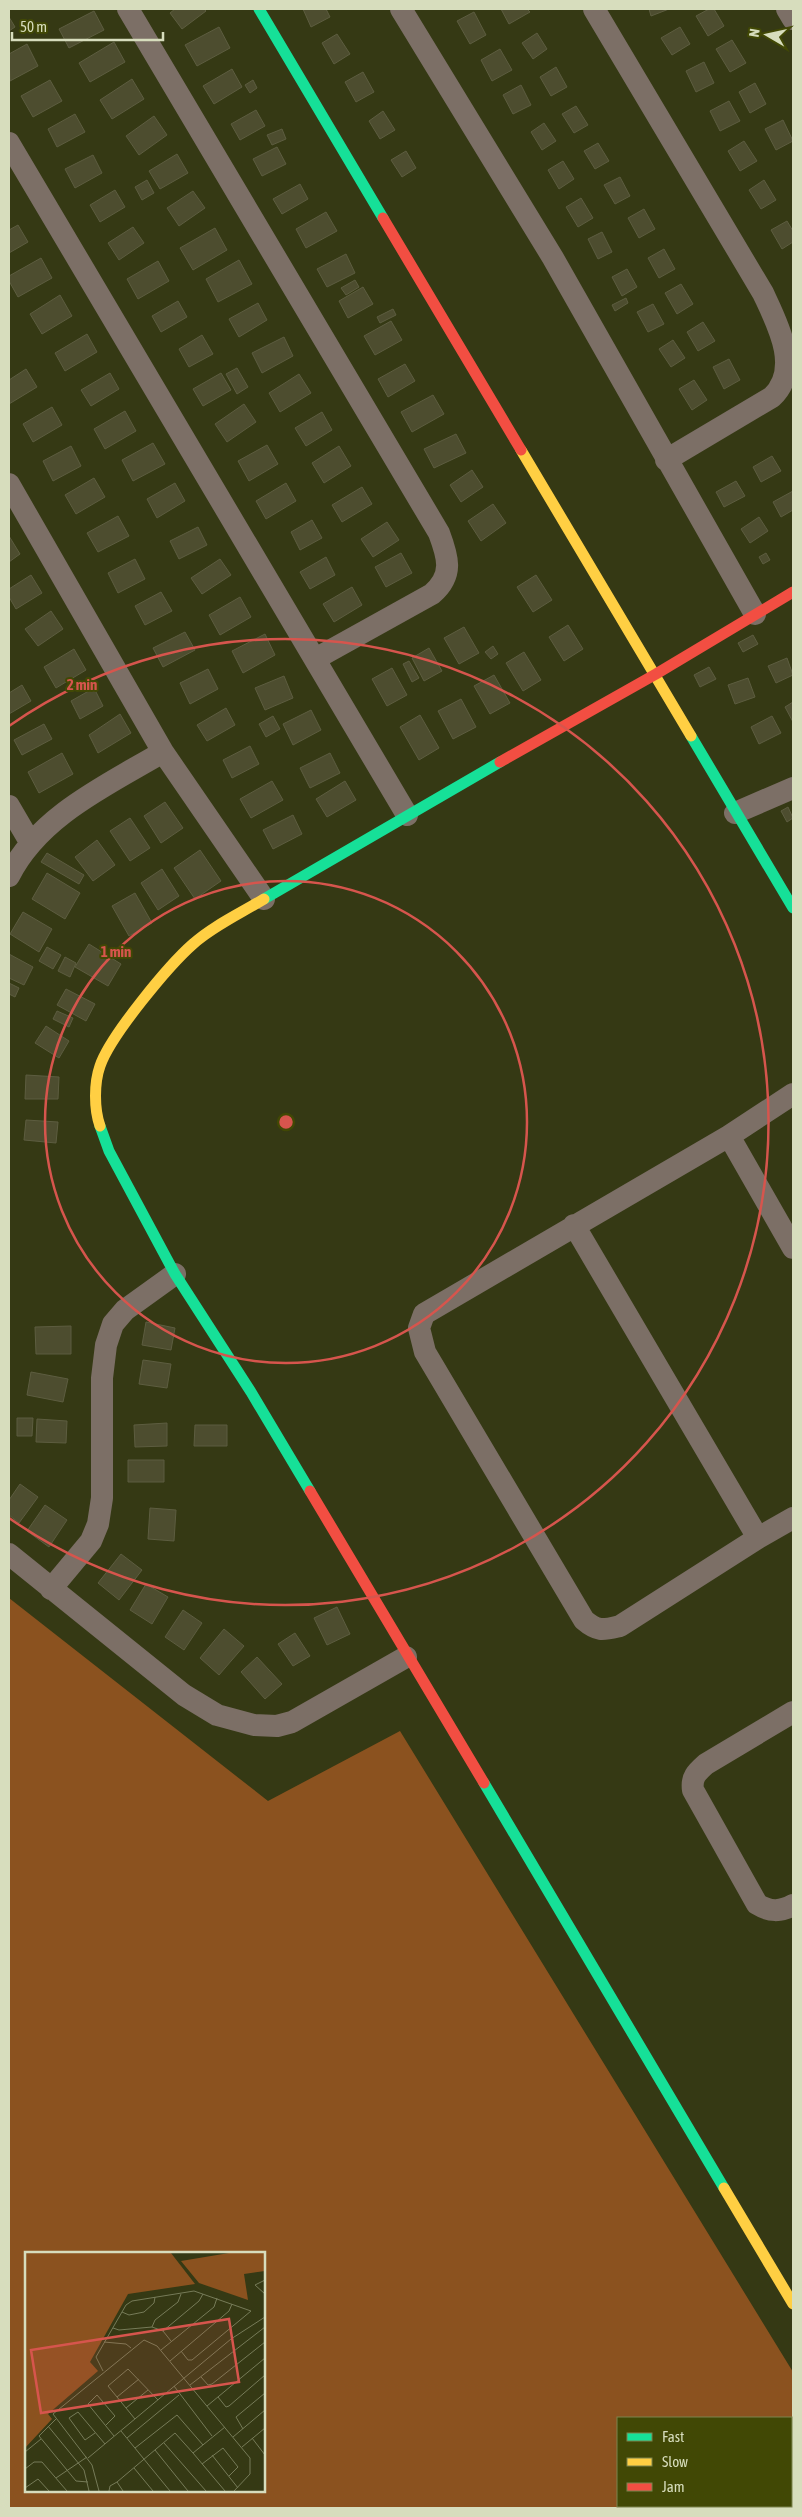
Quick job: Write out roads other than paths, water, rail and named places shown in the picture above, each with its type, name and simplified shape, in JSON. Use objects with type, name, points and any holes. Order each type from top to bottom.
[{"type":"street","points":[[128,9],[439,533],[448,558],[449,570],[441,587],[432,594],[315,659]]},
{"type":"street","points":[[259,9],[656,674],[735,813],[793,908]]},
{"type":"street","points":[[401,9],[553,258],[755,614]]},
{"type":"street","points":[[594,9],[763,292],[785,340],[785,379],[781,389],[772,397],[666,460]]},
{"type":"street","points":[[787,9],[793,19]]},
{"type":"street","points":[[9,143],[407,815]]},
{"type":"street","points":[[9,484],[163,752],[264,900]]},
{"type":"street","points":[[793,592],[656,674],[407,815],[194,943],[173,964],[123,1026],[100,1065],[96,1090],[97,1118],[109,1151],[175,1274],[251,1392],[406,1657],[693,2132],[793,2304]]},
{"type":"street","points":[[9,876],[30,842],[69,810],[163,752]]},
{"type":"street","points":[[735,813],[793,788]]},
{"type":"street","points":[[9,806],[30,842]]},
{"type":"street","points":[[793,1094],[729,1136],[424,1314],[419,1328],[425,1352],[584,1620],[595,1629],[605,1630],[620,1626],[758,1538],[793,1518]]},
{"type":"street","points":[[729,1136],[793,1248]]},
{"type":"street","points":[[574,1225],[758,1538]]},
{"type":"street","points":[[51,1589],[91,1541],[98,1524],[102,1498],[102,1378],[106,1344],[113,1324],[125,1310],[175,1274]]},
{"type":"street","points":[[9,1554],[184,1695],[216,1715],[238,1722],[278,1726],[292,1722],[406,1657]]},
{"type":"street","points":[[793,1712],[706,1764],[697,1772],[692,1781],[692,1790],[757,1904],[771,1910],[782,1910],[793,1905]]}]
